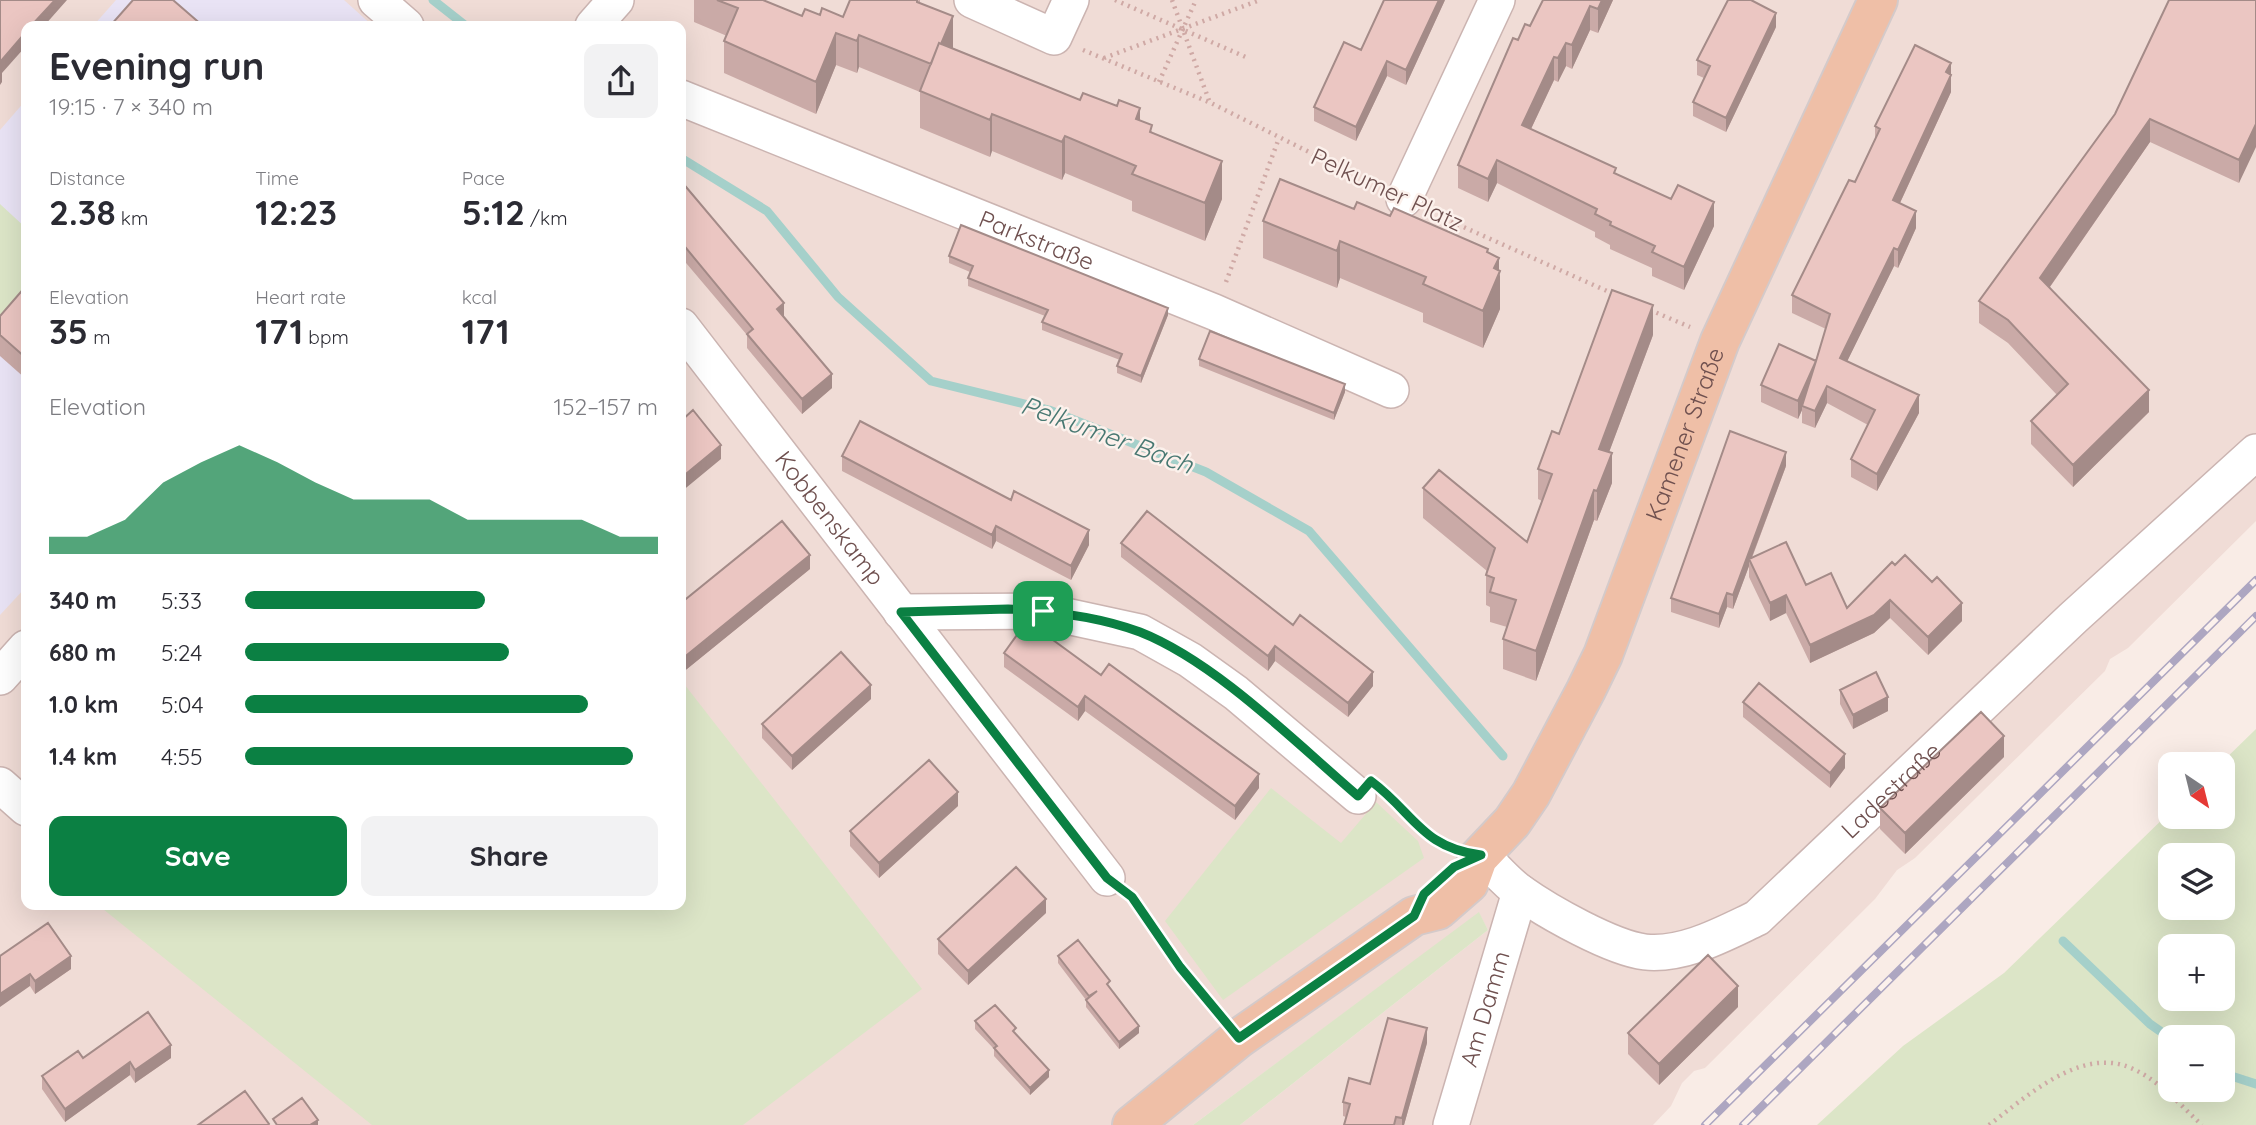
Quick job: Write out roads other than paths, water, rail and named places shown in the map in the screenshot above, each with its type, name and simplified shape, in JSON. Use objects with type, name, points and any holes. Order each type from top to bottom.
[{"type":"main road","name":"Kamener Straße","points":[[1132,1125],[1239,1038],[1414,916],[1424,894],[1454,867],[1480,857],[1512,822],[1531,794],[1604,655],[1720,341],[1878,0]]},
{"type":"street","points":[[376,0],[400,21]]},
{"type":"street","points":[[597,21],[616,0]]},
{"type":"street","points":[[972,0],[1054,37],[1071,0]]},
{"type":"street","points":[[1404,199],[1497,0]]},
{"type":"street","name":"Parkstraße","points":[[686,100],[1214,312],[1391,390]]},
{"type":"street","name":"Kobbenskamp","points":[[686,332],[1107,878]]},
{"type":"street","name":"Ladestraße","points":[[1480,857],[1520,892],[1606,940],[1646,952],[1683,949],[1716,938],[1756,918],[1791,889],[2073,618],[2256,452]]},
{"type":"street","points":[[901,612],[1043,611],[1140,632],[1190,660],[1236,693],[1358,796]]},
{"type":"street","points":[[0,677],[21,654]]},
{"type":"street","points":[[0,785],[21,804]]},
{"type":"street","name":"Am Damm","points":[[1451,1125],[1520,892]]},
{"type":"waterway","name":"Pelkumer Bach","points":[[433,0],[460,21]]},
{"type":"waterway","name":"Pelkumer Bach","points":[[686,161],[767,211],[838,297],[931,381],[1049,410],[1206,472],[1309,531],[1503,756]]},
{"type":"waterway","points":[[2063,941],[2158,1030]]},
{"type":"waterway","points":[[2235,1077],[2256,1084]]},
{"type":"railway","points":[[1705,1125],[2256,580]]},
{"type":"railway","points":[[1743,1125],[2256,616]]}]
